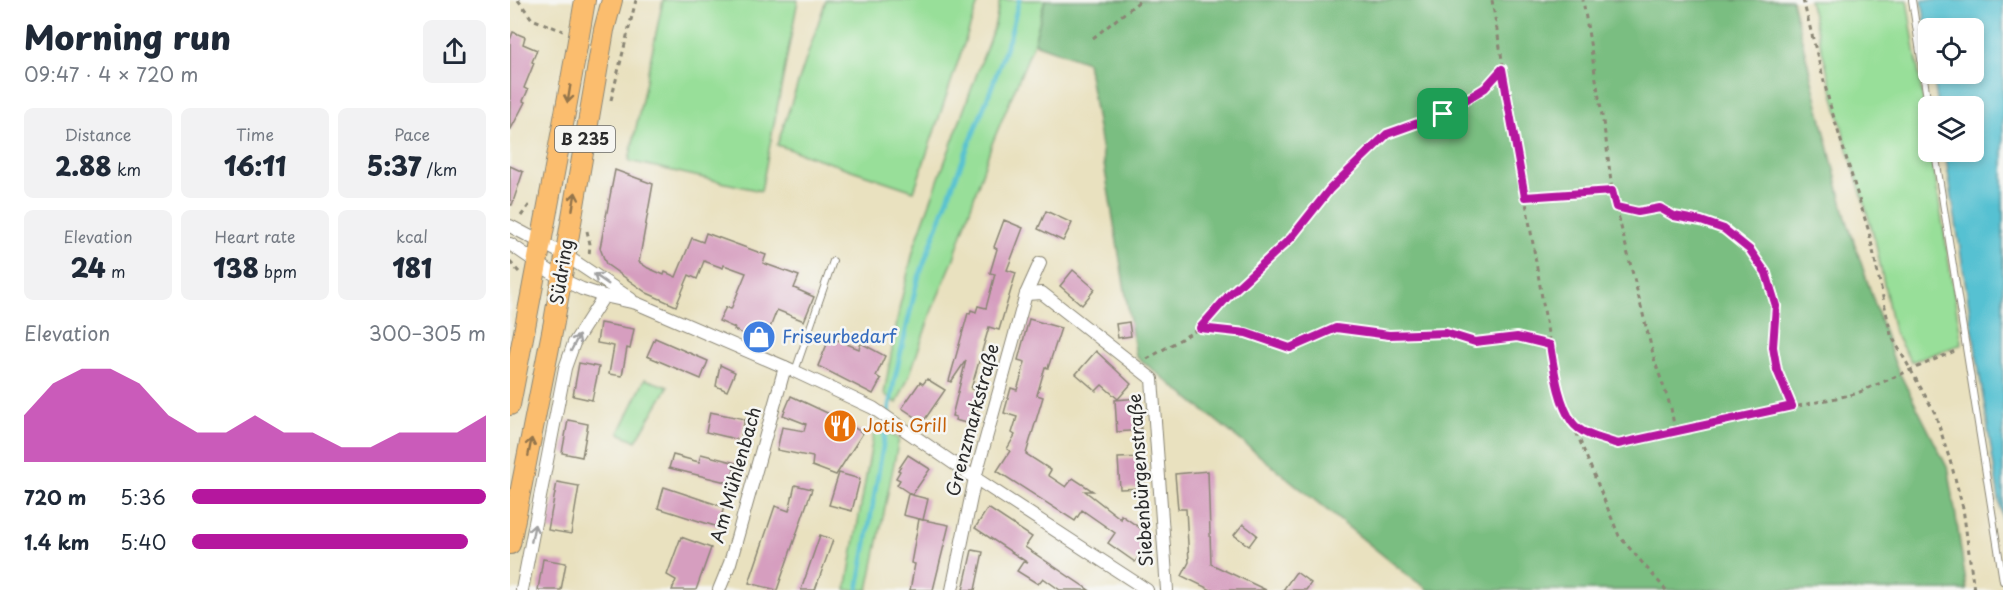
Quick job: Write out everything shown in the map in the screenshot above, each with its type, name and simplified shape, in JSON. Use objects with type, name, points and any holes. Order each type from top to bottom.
[{"type":"main road","name":"Südring","points":[[510,405],[519,338],[564,124],[585,0]]},
{"type":"main road","name":"Südring","points":[[510,544],[561,279],[604,30],[612,0]]},
{"type":"street","points":[[510,226],[565,255],[636,303]]},
{"type":"street","points":[[510,244],[561,279],[604,296],[636,303],[790,369],[873,408],[975,478],[1147,590]]},
{"type":"street","name":"Grenzmarkstraße","points":[[952,590],[975,478],[1026,294],[1040,263]]},
{"type":"street","name":"Siebenbürgenstraße","points":[[1026,294],[1041,293],[1152,380],[1167,590]]},
{"type":"street","name":"Südring","points":[[522,590],[565,368],[574,343],[604,296]]},
{"type":"street","name":"Am Mühlenbach","points":[[719,590],[730,563],[790,369]]},
{"type":"lane","points":[[1912,0],[1927,96]]},
{"type":"lane","points":[[1937,162],[2003,581]]},
{"type":"lane","points":[[790,369],[833,261]]},
{"type":"path","points":[[518,0],[532,19],[578,37]]},
{"type":"path","points":[[609,107],[636,0]]},
{"type":"path","points":[[1093,38],[1142,0]]},
{"type":"path","points":[[1492,0],[1557,387],[1619,536],[1666,590]]},
{"type":"path","points":[[1583,0],[1612,191],[1655,362],[1671,408],[1675,431]]},
{"type":"path","points":[[1803,0],[1830,105],[1869,232],[1892,335],[1935,413],[1952,467],[1963,508],[1974,590]]},
{"type":"path","points":[[1136,367],[1200,328],[1230,294],[1291,238],[1330,189],[1387,134],[1443,114],[1485,88],[1502,69]]},
{"type":"path","points":[[1525,197],[1612,191]]},
{"type":"path","points":[[1616,207],[1638,212],[1660,208],[1674,216],[1701,221],[1724,229],[1750,250],[1766,273],[1776,306],[1773,347],[1777,370],[1792,406]]},
{"type":"path","points":[[1200,328],[1246,333],[1290,348],[1336,328],[1389,335],[1446,333],[1475,342],[1517,337],[1550,345]]},
{"type":"path","points":[[1572,423],[1590,435],[1618,444],[1855,394],[1966,346]]},
{"type":"green space","points":[[663,0],[798,0],[761,191],[629,161]]},
{"type":"green space","points":[[826,0],[979,0],[914,191],[777,145]]},
{"type":"green space","points":[[1000,0],[1045,0],[1034,43],[991,146],[953,261],[897,403],[884,394],[900,305],[915,244],[995,24]]},
{"type":"green space","points":[[1045,0],[1792,0],[1846,218],[1895,364],[1949,471],[1967,590],[1429,590],[1136,356],[1087,62],[1034,43]]},
{"type":"green space","points":[[1809,0],[1907,0],[1918,69],[1918,84],[1920,84],[1922,96],[1918,96],[1918,162],[1933,162],[1962,344],[1911,362],[1894,332],[1875,240],[1845,139]]},
{"type":"green space","points":[[645,379],[668,387],[636,441],[619,433]]},
{"type":"green space","points":[[875,426],[899,439],[868,590],[846,590]]},
{"type":"water","points":[[1922,0],[2003,0],[2003,525],[1947,162],[1984,162],[1984,96],[1936,96],[1935,84],[1984,84],[1984,18],[1925,18]]},
{"type":"building","points":[[513,32],[525,37],[523,44],[537,50],[524,88],[528,90],[523,101],[525,102],[510,131],[510,40]]},
{"type":"building","points":[[510,166],[523,172],[512,205],[510,205]]},
{"type":"building","points":[[615,170],[653,184],[639,262],[664,275],[665,272],[676,277],[692,238],[703,242],[706,233],[766,255],[763,263],[799,276],[794,288],[814,297],[804,321],[777,310],[764,343],[719,321],[726,307],[731,309],[746,273],[704,261],[697,279],[689,275],[676,306],[647,293],[606,264],[600,248]]},
{"type":"building","points":[[1046,211],[1072,223],[1063,241],[1038,229]]},
{"type":"building","points":[[1004,220],[1023,228],[1007,270],[1016,273],[999,330],[989,327],[971,389],[982,392],[973,425],[955,420],[956,417],[952,416],[966,360],[951,382],[949,381],[968,313],[970,314],[971,310],[976,312],[978,306],[986,308],[995,274],[990,273],[997,249],[994,247]]},
{"type":"building","points":[[1073,270],[1095,289],[1082,305],[1060,286]]},
{"type":"building","points":[[1029,319],[1061,328],[1048,368],[1045,367],[1037,395],[1043,397],[1026,454],[1051,470],[1048,475],[1066,487],[1073,478],[1093,491],[1085,491],[1121,519],[1121,515],[1150,535],[1146,541],[1149,543],[1135,562],[1108,543],[1115,533],[1082,510],[1075,521],[997,471],[1010,451],[1007,449],[1015,435],[1012,433],[1017,417],[1004,413],[1011,388],[1017,390],[1025,362],[1018,360]]},
{"type":"building","points":[[1129,322],[1131,336],[1118,338],[1116,324]]},
{"type":"building","points":[[600,323],[634,329],[630,349],[627,348],[622,376],[609,374],[614,346],[597,343]]},
{"type":"building","points":[[830,337],[859,349],[861,343],[885,356],[876,376],[881,379],[873,394],[818,366]]},
{"type":"building","points":[[655,338],[708,361],[701,379],[647,356]]},
{"type":"building","points":[[1096,351],[1131,384],[1118,399],[1102,385],[1096,391],[1076,374]]},
{"type":"building","points":[[579,363],[599,367],[592,400],[573,396]]},
{"type":"building","points":[[720,365],[735,372],[727,391],[716,386]]},
{"type":"building","points":[[927,379],[945,390],[923,422],[902,408],[920,382],[923,384]]},
{"type":"building","points":[[791,396],[838,418],[863,433],[836,475],[812,466],[813,457],[777,450],[782,427],[804,431],[806,424],[783,415]]},
{"type":"building","points":[[1139,398],[1141,430],[1117,432],[1115,400]]},
{"type":"building","points":[[710,412],[745,419],[740,440],[706,432]]},
{"type":"building","points":[[568,420],[588,424],[582,457],[562,453]]},
{"type":"building","points":[[701,454],[736,463],[730,483],[669,468],[673,455],[699,462]]},
{"type":"building","points":[[908,455],[930,469],[912,495],[897,485],[900,480],[896,478],[900,471],[898,470]]},
{"type":"building","points":[[1143,457],[1145,488],[1120,489],[1118,458]]},
{"type":"building","points":[[1208,471],[1211,564],[1266,590],[1211,590],[1182,576],[1189,562],[1186,509],[1178,509],[1175,474]]},
{"type":"building","points":[[839,473],[860,479],[852,511],[829,505]]},
{"type":"building","points":[[557,482],[579,486],[571,534],[548,530]]},
{"type":"building","points":[[795,485],[812,489],[777,590],[749,583],[775,506],[789,511]]},
{"type":"building","points":[[664,487],[724,507],[718,527],[658,508]]},
{"type":"building","points":[[908,494],[928,499],[923,520],[903,515]]},
{"type":"building","points":[[988,508],[1032,537],[1025,547],[1089,590],[1060,590],[1043,578],[1038,584],[1017,571],[1023,562],[1028,563],[975,528]]},
{"type":"building","points":[[919,519],[949,525],[933,590],[910,590],[915,564],[911,563]]},
{"type":"building","points":[[1243,524],[1257,535],[1249,546],[1234,535]]},
{"type":"building","points":[[820,535],[833,540],[815,590],[801,590]]},
{"type":"building","points":[[681,537],[711,548],[696,590],[672,590],[676,580],[667,575]]},
{"type":"building","points":[[972,550],[983,552],[975,590],[963,590]]},
{"type":"building","points":[[543,559],[566,563],[561,590],[538,590]]},
{"type":"building","points":[[1296,572],[1311,583],[1306,590],[1283,590]]},
{"type":"waterway","points":[[858,590],[894,382],[917,282],[991,89],[1010,36],[1019,0]]},
{"type":"place","name":"Friseurbedarf","points":[[759,337]]},
{"type":"place","name":"Jotis Grill","points":[[840,426]]},
{"type":"route","points":[[1502,69],[1525,197],[1612,191],[1616,207],[1638,212],[1660,208],[1674,216],[1701,221],[1724,229],[1750,250],[1766,273],[1776,306],[1773,347],[1777,370],[1792,406],[1618,444],[1590,435],[1572,423],[1557,387],[1550,345],[1517,337],[1475,342],[1446,333],[1389,335],[1336,328],[1290,348],[1246,333],[1200,328],[1230,294],[1291,238],[1330,189],[1387,134],[1443,114],[1485,88],[1502,69]]}]
